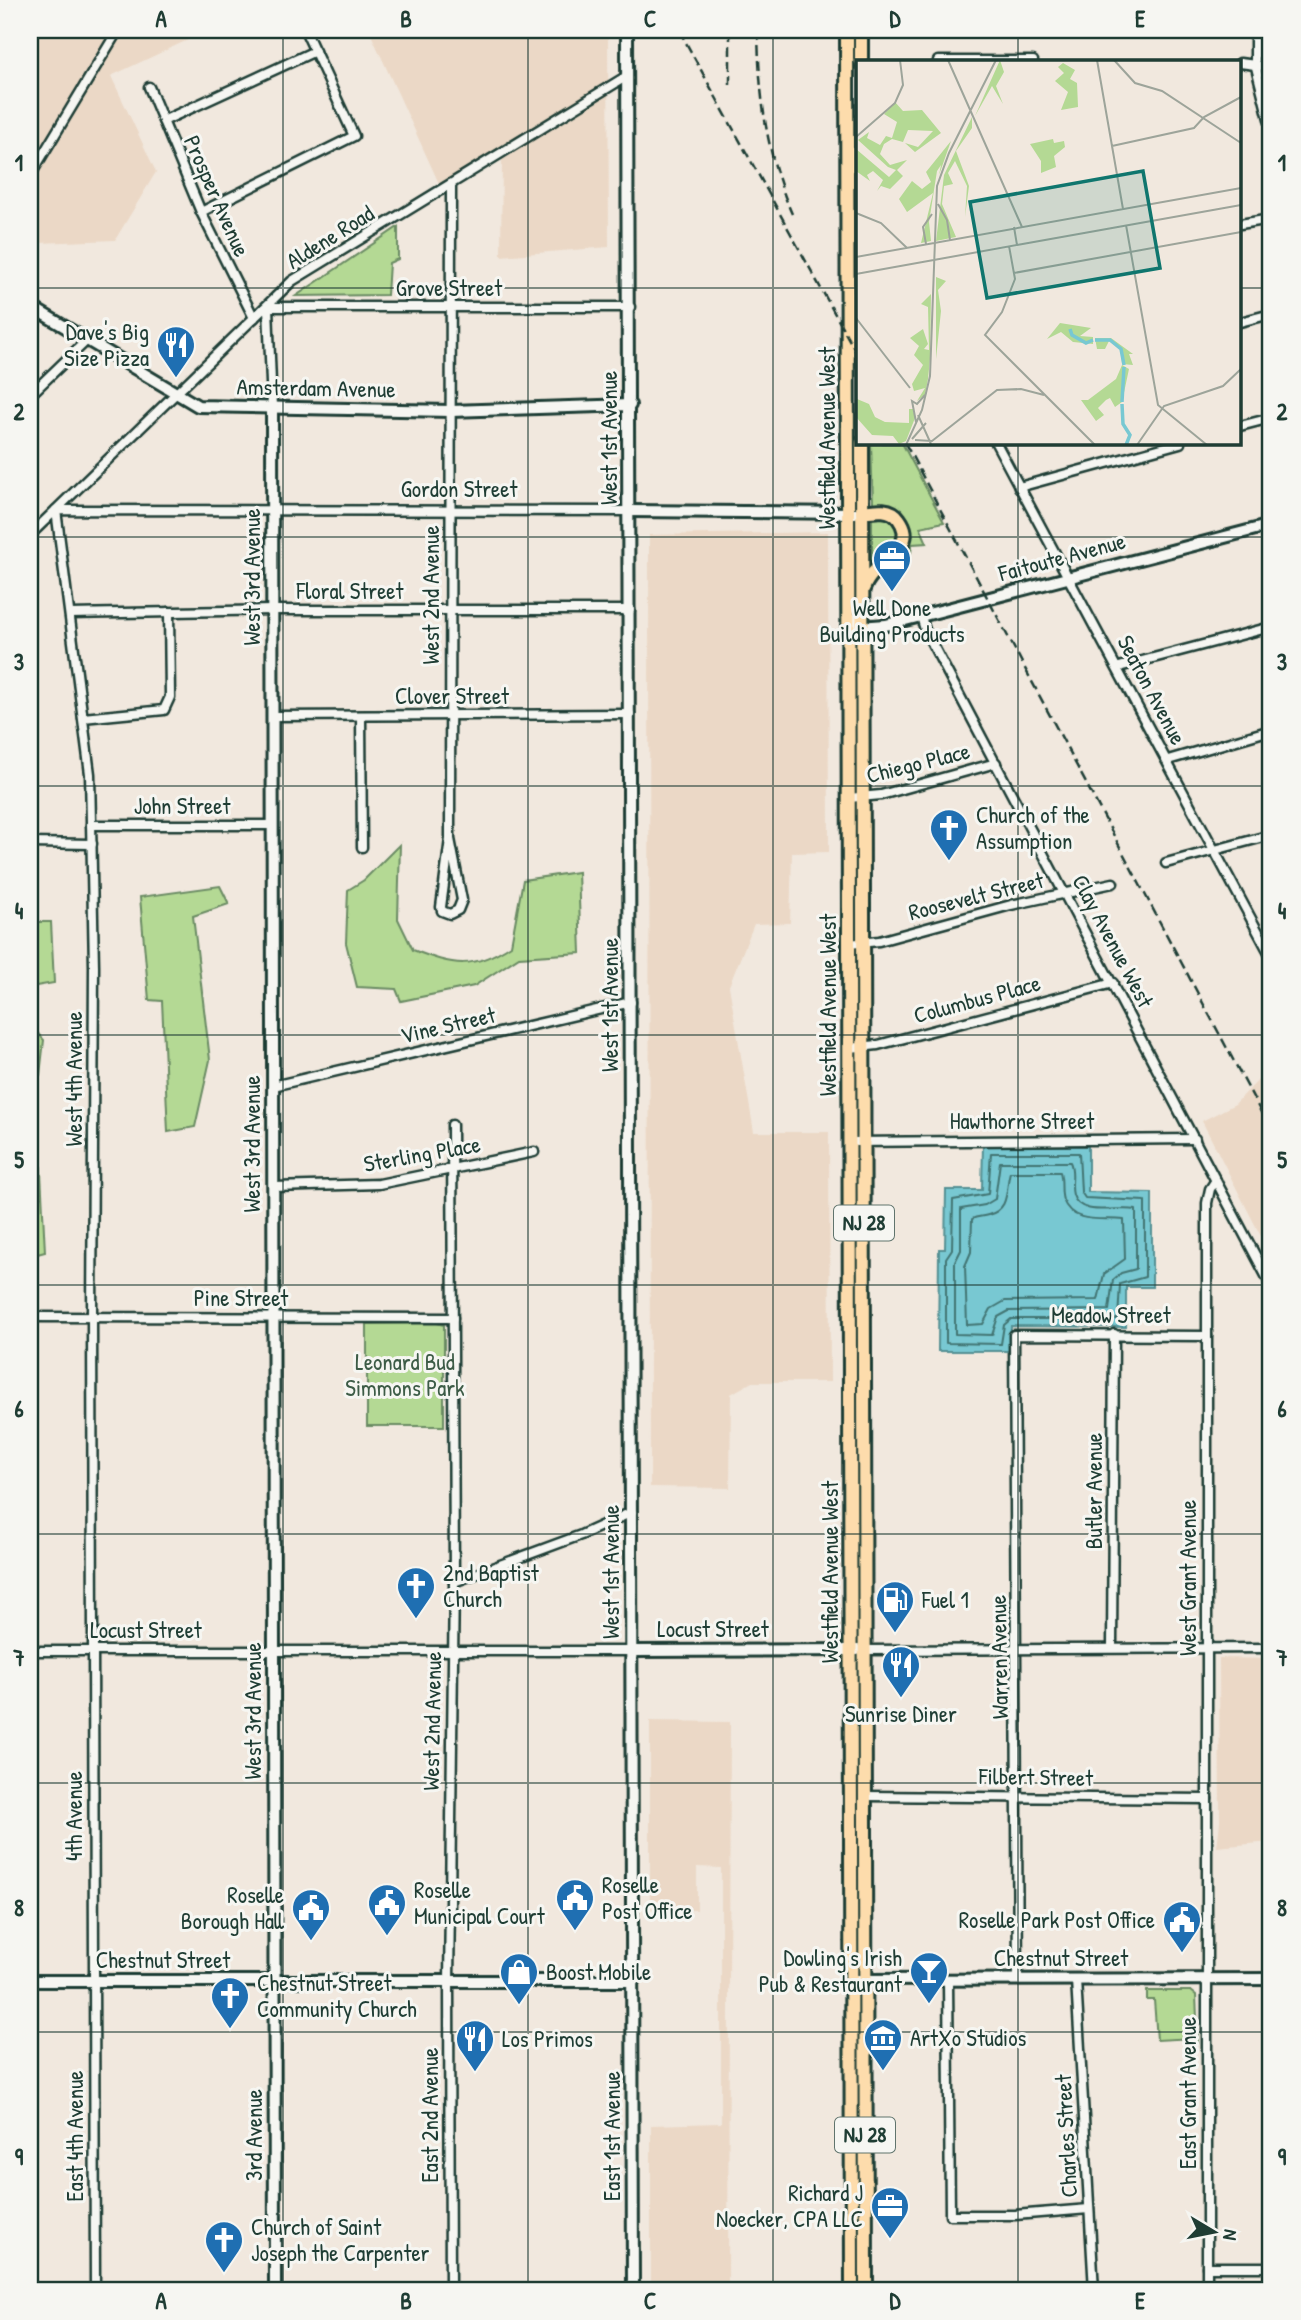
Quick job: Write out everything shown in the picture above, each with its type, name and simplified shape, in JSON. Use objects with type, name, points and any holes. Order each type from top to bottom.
[{"type":"main road","name":"Westfield Avenue West","points":[[847,30],[856,62],[848,513],[849,798],[863,1048],[864,1236],[850,1650],[851,1980]]},
{"type":"main road","name":"Westfield Avenue West","points":[[856,60],[861,30]]},
{"type":"main road","name":"Westfield Avenue West","points":[[862,444],[863,797],[849,1048],[850,1236],[864,1650],[865,1980]]},
{"type":"main road","points":[[862,512],[891,512],[898,517],[904,533],[900,549],[874,568],[863,592]]},
{"type":"main road","points":[[850,1236],[864,1236]]},
{"type":"main road","name":"NJ 28","points":[[851,1980],[852,2290]]},
{"type":"main road","name":"NJ 28","points":[[865,1980],[866,2290]]},
{"type":"street","points":[[30,176],[118,30]]},
{"type":"street","points":[[201,212],[354,136],[305,30]]},
{"type":"street","name":"West 1st Avenue","points":[[626,30],[630,307],[633,1981]]},
{"type":"street","points":[[1255,30],[1255,63],[1271,127]]},
{"type":"street","points":[[163,121],[315,51]]},
{"type":"street","points":[[1242,63],[1271,67]]},
{"type":"street","name":"Aldene Road","points":[[30,535],[292,281],[627,76]]},
{"type":"street","name":"Prosper Avenue","points":[[149,87],[201,212],[254,318]]},
{"type":"street","name":"West 2nd Avenue","points":[[450,839],[462,900],[458,910],[450,914],[442,911],[440,907],[450,839],[451,184]]},
{"type":"street","points":[[1242,224],[1271,219]]},
{"type":"street","name":"Amsterdam Avenue","points":[[30,306],[198,406],[451,411],[630,405]]},
{"type":"street","name":"Grove Street","points":[[268,307],[630,307]]},
{"type":"street","name":"West 3rd Avenue","points":[[268,307],[272,408],[273,610],[275,1981]]},
{"type":"street","points":[[1242,321],[1271,314]]},
{"type":"street","points":[[30,395],[87,340]]},
{"type":"street","points":[[1242,425],[1271,418]]},
{"type":"street","name":"Seaton Avenue","points":[[997,444],[1268,942],[1271,956]]},
{"type":"street","points":[[1019,486],[1176,444]]},
{"type":"street","name":"Gordon Street","points":[[56,510],[630,511],[719,514],[862,512]]},
{"type":"street","name":"West 4th Avenue","points":[[56,510],[90,774],[94,967],[93,1651]]},
{"type":"street","name":"Faitoute Avenue","points":[[863,627],[921,616],[1271,524]]},
{"type":"street","name":"Floral Street","points":[[70,614],[273,610],[630,610]]},
{"type":"street","points":[[83,718],[164,710],[169,704],[169,612]]},
{"type":"street","points":[[849,615],[863,627]]},
{"type":"street","name":"Clay Avenue West","points":[[921,616],[925,629],[1271,1285]]},
{"type":"street","points":[[1119,667],[1271,627]]},
{"type":"street","name":"Clover Street","points":[[273,716],[630,715]]},
{"type":"street","points":[[361,716],[362,847]]},
{"type":"street","points":[[1167,760],[1271,730]]},
{"type":"street","name":"Chiego Place","points":[[849,798],[863,797],[996,763]]},
{"type":"street","name":"John Street","points":[[91,825],[273,825]]},
{"type":"street","points":[[1166,863],[1271,835]]},
{"type":"street","points":[[30,843],[92,844]]},
{"type":"street","name":"Roosevelt Street","points":[[856,944],[1113,883]]},
{"type":"street","name":"Columbus Place","points":[[849,1048],[863,1048],[1113,983]]},
{"type":"street","name":"Vine Street","points":[[273,1086],[631,1002]]},
{"type":"street","name":"West 2nd Avenue","points":[[449,1982],[454,1582],[452,1125]]},
{"type":"street","name":"Hawthorne Street","points":[[850,1142],[1195,1139]]},
{"type":"street","name":"Sterling Place","points":[[274,1187],[379,1184],[534,1152]]},
{"type":"street","name":"West Grant Avenue","points":[[1207,1979],[1207,1203],[1210,1189],[1216,1180]]},
{"type":"street","name":"Pine Street","points":[[30,1317],[453,1318]]},
{"type":"street","name":"Butler Avenue","points":[[1112,1648],[1114,1334]]},
{"type":"street","name":"Meadow Street","points":[[1014,1335],[1207,1336]]},
{"type":"street","name":"Warren Avenue","points":[[1014,1335],[1019,1795],[1018,1980]]},
{"type":"street","points":[[454,1582],[632,1513]]},
{"type":"street","name":"Locust Street","points":[[30,1651],[1271,1648]]},
{"type":"street","name":"4th Avenue","points":[[93,1651],[94,1981]]},
{"type":"street","name":"Filbert Street","points":[[865,1796],[1019,1795],[1207,1799]]},
{"type":"street","points":[[948,1979],[950,2215],[1015,2215],[1089,2209]]},
{"type":"street","name":"East Grant Avenue","points":[[1207,1979],[1207,2290]]},
{"type":"street","name":"Chestnut Street","points":[[851,1980],[1271,1979]]},
{"type":"street","name":"Charles Street","points":[[1076,1980],[1094,2290]]},
{"type":"street","name":"East 4th Avenue","points":[[94,1981],[95,2290]]},
{"type":"street","name":"3rd Avenue","points":[[275,1981],[275,2290]]},
{"type":"street","name":"Chestnut Street","points":[[30,1982],[633,1981]]},
{"type":"street","name":"East 1st Avenue","points":[[633,1981],[633,2290]]},
{"type":"street","name":"East 2nd Avenue","points":[[449,1982],[450,2290]]},
{"type":"street","points":[[1207,2267],[1271,2267]]},
{"type":"shaded area","points":[[38,30],[209,30],[111,76],[156,172],[115,240],[39,243],[30,247],[30,43]]},
{"type":"shaded area","points":[[369,30],[608,30],[609,247],[501,256],[502,155],[442,190]]},
{"type":"shaded area","points":[[828,532],[829,852],[792,853],[790,923],[754,924],[729,986],[754,1132],[829,1132],[830,1382],[752,1382],[731,1394],[730,1488],[650,1487],[649,535]]},
{"type":"shaded area","points":[[1271,1067],[1271,1256],[1202,1121],[1235,1104]]},
{"type":"shaded area","points":[[1219,1658],[1271,1659],[1271,1842],[1217,1847],[1220,1822]]},
{"type":"shaded area","points":[[650,1721],[730,1722],[728,2290],[651,2290],[651,2125],[721,2123],[721,1868],[697,1867],[697,1910],[650,1910]]},
{"type":"green space","points":[[398,227],[398,259],[389,263],[387,295],[296,296]]},
{"type":"green space","points":[[871,444],[903,444],[944,522],[920,527],[927,543],[912,544],[911,553],[899,559],[908,548],[909,523],[892,506],[873,503]]},
{"type":"green space","points":[[872,515],[890,519],[899,534],[890,551],[872,562]]},
{"type":"green space","points":[[400,844],[398,919],[413,950],[463,963],[485,959],[498,953],[511,945],[523,880],[578,872],[581,953],[519,957],[474,986],[401,1001],[396,989],[357,987],[346,943],[348,890],[364,880]]},
{"type":"green space","points":[[220,886],[229,904],[193,916],[210,1060],[195,1127],[168,1132],[162,1001],[149,1000],[140,897]]},
{"type":"green space","points":[[30,922],[51,922],[54,983],[30,987]]},
{"type":"green space","points":[[30,1025],[44,1040],[40,1075],[30,1075]]},
{"type":"green space","points":[[30,1136],[40,1152],[45,1252],[30,1256]]},
{"type":"green space","name":"Leonard Bud Simmons Park","points":[[367,1324],[444,1325],[444,1426],[367,1426]]},
{"type":"green space","points":[[1147,1991],[1191,1991],[1196,1995],[1198,2043],[1194,2046],[1194,2038],[1157,2040],[1154,2000],[1147,2000]]},
{"type":"water","points":[[983,1145],[1088,1146],[1088,1192],[1152,1193],[1152,1287],[1126,1287],[1126,1327],[1011,1326],[1010,1351],[938,1351],[939,1249],[945,1249],[946,1190],[982,1190]]},
{"type":"railway","points":[[679,30],[856,352]]},
{"type":"railway","points":[[730,30],[730,89]]},
{"type":"railway","points":[[758,30],[762,101],[770,147],[792,214]]},
{"type":"railway","points":[[906,444],[1271,1131]]},
{"type":"place","name":"Dave's Big Size Pizza","points":[[176,379]]},
{"type":"place","name":"Well Done Building Products","points":[[892,593]]},
{"type":"place","name":"Church of the Assumption","points":[[949,862]]},
{"type":"place","name":"2nd Baptist Church","points":[[416,1620]]},
{"type":"place","name":"Fuel 1","points":[[895,1634]]},
{"type":"place","name":"Sunrise Diner","points":[[901,1699]]},
{"type":"place","name":"Roselle Post Office","points":[[575,1932]]},
{"type":"place","name":"Roselle Municipal Court","points":[[387,1937]]},
{"type":"place","name":"Roselle Borough Hall","points":[[311,1942]]},
{"type":"place","name":"Roselle Park Post Office","points":[[1182,1954]]},
{"type":"place","name":"Dowling's Irish Pub & Restaurant","points":[[929,2005]]},
{"type":"place","name":"Boost Mobile","points":[[519,2006]]},
{"type":"place","name":"Chestnut Street Community Church","points":[[230,2030]]},
{"type":"place","name":"ArtXo Studios","points":[[883,2072]]},
{"type":"place","name":"Los Primos","points":[[475,2073]]},
{"type":"place","name":"Richard J Noecker, CPA LLC","points":[[890,2240]]},
{"type":"place","name":"Church of Saint Joseph the Carpenter","points":[[224,2274]]}]
